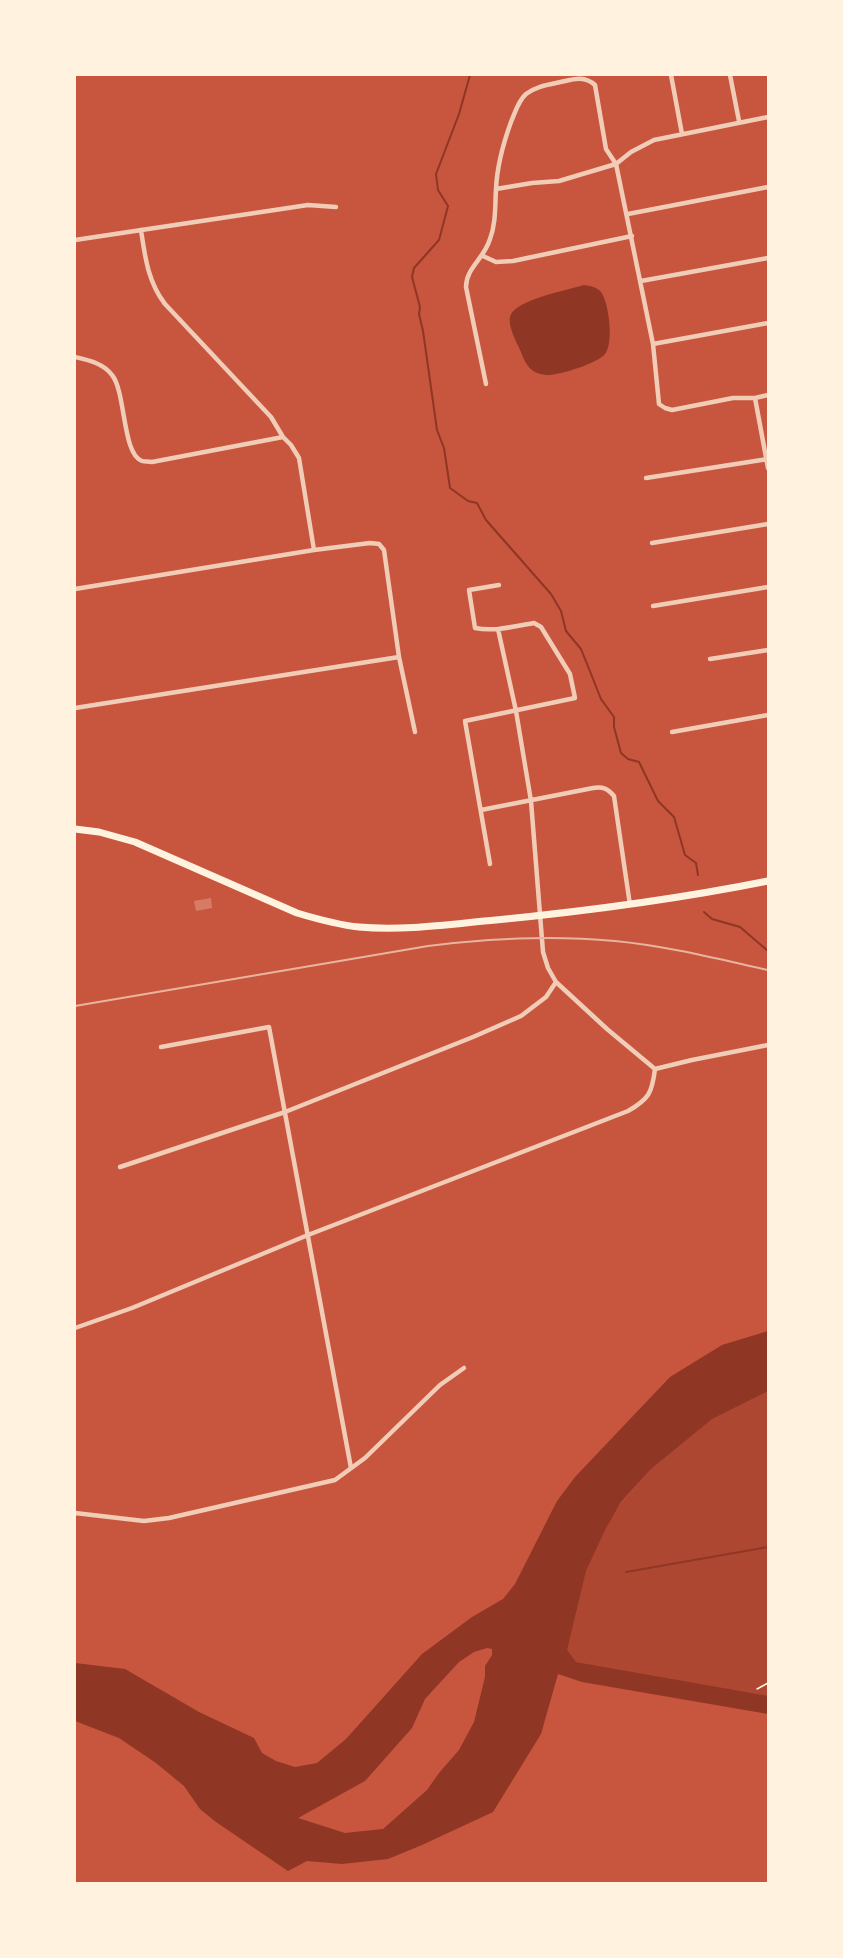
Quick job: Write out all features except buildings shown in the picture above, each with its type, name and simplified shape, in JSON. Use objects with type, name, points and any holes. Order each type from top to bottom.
[{"type":"main road","points":[[75,829],[99,832],[135,842],[297,913],[343,925],[386,928],[540,916],[630,905],[768,881]]},
{"type":"street","points":[[671,75],[682,134]]},
{"type":"street","points":[[730,75],[739,122]]},
{"type":"street","points":[[486,384],[466,279],[483,256],[491,238],[498,166],[505,139],[525,95],[540,87],[582,78],[595,85],[606,149],[616,164],[628,214],[653,344],[659,404],[672,410],[733,398],[755,398],[768,395]]},
{"type":"street","points":[[496,189],[560,181],[616,164],[643,145],[661,138],[768,117]]},
{"type":"street","points":[[628,214],[768,187]]},
{"type":"street","points":[[75,240],[308,205],[336,207]]},
{"type":"street","points":[[141,230],[148,270],[156,293],[271,417],[299,458],[314,550]]},
{"type":"street","points":[[483,256],[496,262],[513,261],[632,236]]},
{"type":"street","points":[[641,281],[768,258]]},
{"type":"street","points":[[653,344],[768,323]]},
{"type":"street","points":[[75,357],[89,360],[105,368],[117,382],[132,452],[141,461],[152,462],[283,437]]},
{"type":"street","points":[[755,398],[768,468]]},
{"type":"street","points":[[646,478],[767,459]]},
{"type":"street","points":[[652,543],[768,524]]},
{"type":"street","points":[[75,589],[314,550],[370,543],[379,544],[384,550],[399,657],[415,732]]},
{"type":"street","points":[[490,864],[465,721],[575,698],[570,674],[541,627],[534,622],[498,629],[475,628],[468,590],[499,585]]},
{"type":"street","points":[[654,606],[768,587]]},
{"type":"street","points":[[498,629],[516,711],[531,801],[543,952],[548,968],[556,982],[655,1069]]},
{"type":"street","points":[[710,658],[768,650]]},
{"type":"street","points":[[75,708],[399,657]]},
{"type":"street","points":[[672,732],[768,715]]},
{"type":"street","points":[[481,810],[593,788],[608,789],[614,796],[630,905]]},
{"type":"street","points":[[120,1167],[285,1112],[521,1016],[546,997],[556,982]]},
{"type":"street","points":[[161,1047],[269,1027],[351,1468]]},
{"type":"street","points":[[655,1069],[768,1046]]},
{"type":"street","points":[[75,1328],[132,1308],[308,1235],[628,1110],[645,1101],[653,1086],[655,1069]]},
{"type":"street","points":[[75,1513],[144,1521],[169,1518],[335,1480],[390,1435],[440,1385],[464,1368]]},
{"type":"path","points":[[757,1689],[768,1683]]},
{"type":"shaded area","points":[[584,285],[599,290],[604,297],[610,332],[608,349],[605,354],[586,365],[552,375],[529,368],[512,330],[510,317],[513,311],[531,301]]},
{"type":"shaded area","points":[[768,1331],[768,1391],[712,1419],[651,1469],[621,1502],[586,1571],[567,1650],[576,1662],[768,1696],[768,1714],[582,1682],[558,1674],[541,1734],[493,1812],[388,1859],[342,1864],[307,1861],[288,1871],[200,1809],[184,1786],[156,1763],[119,1738],[75,1721],[75,1663],[125,1669],[199,1712],[254,1738],[262,1753],[276,1761],[295,1767],[317,1763],[346,1739],[422,1654],[472,1617],[503,1599],[515,1584],[557,1501],[575,1477],[670,1377],[722,1345]],"holes":[[[487,1648],[492,1649],[492,1655],[485,1666],[485,1677],[474,1722],[459,1750],[427,1790],[383,1829],[345,1833],[298,1818],[365,1781],[412,1728],[425,1699],[459,1662],[474,1652]]]},
{"type":"shaded area","points":[[768,1390],[768,1697],[576,1662],[566,1650],[586,1570],[604,1529],[621,1503],[651,1469],[712,1418]]},
{"type":"waterway","points":[[470,75],[459,114],[436,174],[438,190],[448,206],[439,240],[414,268],[412,277],[420,307],[419,314],[437,430],[444,448],[450,488],[468,501],[477,503],[486,520],[551,594],[561,611],[566,631],[581,649],[601,699],[614,717],[614,727],[621,753],[628,759],[639,762],[658,801],[674,817],[685,855],[696,863],[698,875]]},
{"type":"waterway","points":[[704,912],[712,919],[740,927],[768,951]]},
{"type":"waterway","points":[[626,1572],[768,1547]]},
{"type":"railway","points":[[75,1006],[428,946],[498,939],[568,938],[634,943],[673,949],[768,970]]}]
